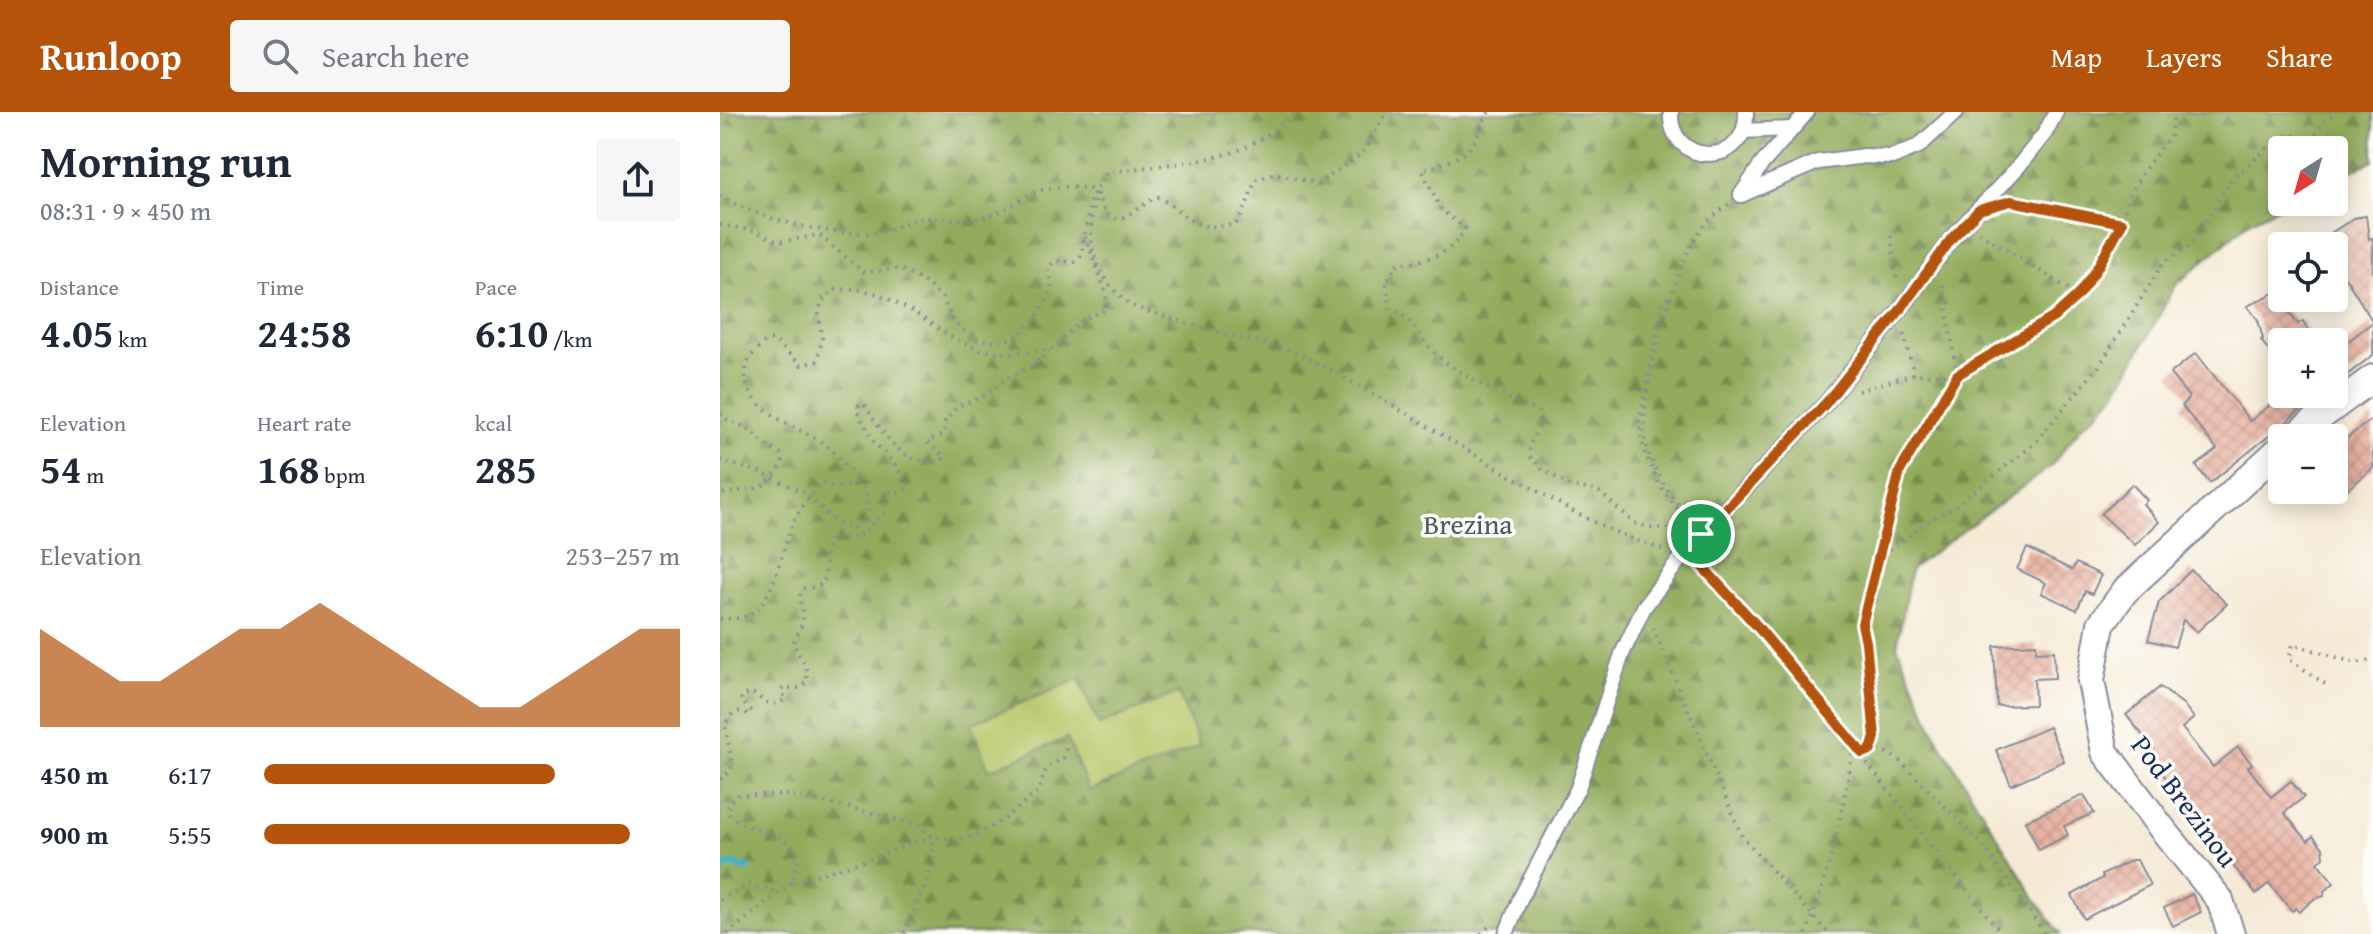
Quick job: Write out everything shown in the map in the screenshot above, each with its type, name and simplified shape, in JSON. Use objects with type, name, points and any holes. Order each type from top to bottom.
[{"type":"street","points":[[2311,424],[2373,378]]},
{"type":"street","name":"Pod Brezinou","points":[[2231,934],[2220,900],[2105,752],[2091,681],[2101,624],[2125,591],[2268,460]]},
{"type":"lane","points":[[1671,112],[1676,137],[1703,155],[1724,152],[1739,140],[1744,131],[1746,112]]},
{"type":"lane","points":[[1741,195],[1761,165],[1807,112]]},
{"type":"lane","points":[[1741,195],[1818,162],[1865,156],[1892,157],[1919,146],[1956,112]]},
{"type":"lane","points":[[1506,934],[1520,899],[1578,788],[1622,654],[1644,607],[1701,534],[1781,452],[1841,384],[1966,224],[2045,133],[2056,112]]},
{"type":"lane","points":[[1744,131],[1791,129]]},
{"type":"path","points":[[720,225],[755,231],[778,242],[819,235],[863,272],[901,269],[923,281],[942,297],[954,322],[974,339],[998,342],[1017,337],[1036,319],[1052,290],[1048,268],[1056,261],[1075,262],[1081,256],[1091,198],[1107,173],[1201,159],[1243,148],[1297,112]]},
{"type":"path","points":[[1096,190],[1108,214],[1122,218],[1133,215],[1153,198],[1159,197],[1178,213],[1202,226],[1236,224],[1242,217],[1247,197],[1257,179],[1275,173],[1318,184],[1363,153],[1387,112]]},
{"type":"path","points":[[1489,112],[1474,142],[1459,157],[1422,170],[1441,210],[1465,228],[1458,243],[1425,261],[1398,264],[1386,281],[1390,309],[1406,316],[1437,356],[1496,392],[1538,411],[1539,427],[1529,446],[1530,456],[1542,469],[1572,487],[1597,490],[1634,523],[1652,528],[1673,528],[1687,550],[1757,626],[1862,753],[2002,934]]},
{"type":"path","points":[[1871,750],[1875,737],[1862,624],[1900,471],[1957,375],[2054,317],[2078,295],[2122,223],[2127,199],[2142,173],[2170,136],[2175,112]]},
{"type":"path","points":[[1881,556],[1934,517],[1955,507],[2035,443],[2099,366],[2164,262],[2192,245],[2232,178],[2277,140],[2291,134],[2302,139],[2316,135],[2322,122],[2336,112]]},
{"type":"path","points":[[720,196],[756,213],[824,229],[876,233],[917,219],[979,218],[1004,211],[1043,189],[1071,186],[1096,190]]},
{"type":"path","points":[[1096,190],[1089,239],[1104,275],[1128,303],[1190,324],[1292,351],[1363,387],[1580,515],[1636,542],[1677,553],[1687,550]]},
{"type":"path","points":[[1689,519],[1663,484],[1646,446],[1642,421],[1671,297],[1690,246],[1711,217],[1741,195]]},
{"type":"path","points":[[1979,210],[2011,201],[2122,223]]},
{"type":"path","points":[[1966,224],[2078,295]]},
{"type":"path","points":[[1891,236],[1905,344],[1914,374]]},
{"type":"path","points":[[720,779],[731,771],[732,763],[725,724],[733,713],[741,711],[748,714],[752,711],[741,701],[741,697],[751,692],[774,705],[786,699],[781,691],[783,688],[799,688],[807,682],[806,667],[793,643],[803,615],[799,596],[802,589],[818,587],[823,583],[826,546],[831,539],[850,539],[865,532],[885,512],[888,492],[901,492],[910,487],[874,442],[857,411],[859,405],[864,404],[875,425],[908,456],[940,462],[945,457],[927,442],[941,437],[945,432],[945,421],[958,406],[986,395],[1005,379],[1035,364],[1084,319],[1107,309],[1106,293],[1085,237]]},
{"type":"path","points":[[1938,259],[1957,375]]},
{"type":"path","points":[[720,461],[757,471],[809,497],[839,525],[853,528],[865,522],[869,509],[866,492],[856,477],[821,442],[799,432],[766,410],[752,397],[747,376],[749,359],[766,341],[774,340],[801,365],[817,361],[822,339],[819,314],[822,300],[834,290],[856,289],[879,294],[912,311],[954,339],[980,350],[1010,354],[1051,349]]},
{"type":"path","points":[[1671,297],[1663,302],[1639,421],[1643,448],[1660,486],[1686,522],[1701,534]]},
{"type":"path","points":[[1841,384],[1850,390],[1862,391],[1914,374],[1957,375]]},
{"type":"path","points":[[720,414],[726,420],[744,427],[769,450],[781,454],[783,462],[762,488],[738,490],[722,494],[720,498]]},
{"type":"path","points":[[720,619],[751,614],[761,605],[777,571],[790,530],[821,483],[851,486],[856,477]]},
{"type":"path","points":[[1644,607],[1742,836],[1829,934]]},
{"type":"path","points":[[2325,684],[2289,659],[2293,644],[2355,663],[2373,660]]},
{"type":"path","points":[[1806,934],[1821,894],[1842,812],[1854,744]]},
{"type":"path","points":[[792,882],[798,854],[782,838],[740,823],[728,813],[729,803],[738,795],[790,795],[916,824],[932,836],[954,840],[978,834],[1002,821],[1039,791],[1046,768],[1063,758],[1067,745]]},
{"type":"path","points":[[1862,753],[1871,750],[1887,752],[1901,762],[1981,843],[2045,934]]},
{"type":"path","points":[[727,934],[792,882],[864,861],[932,836]]},
{"type":"path","points":[[904,934],[935,862],[932,836]]},
{"type":"path","points":[[720,900],[750,885],[778,892]]},
{"type":"green space","name":"Brezina","points":[[720,112],[2373,112],[2373,161],[2348,173],[2348,136],[2268,136],[2268,212],[2249,222],[2176,285],[2119,388],[2098,413],[2081,427],[2051,466],[1911,569],[1897,646],[1937,738],[2038,903],[2061,934],[720,934]]},
{"type":"green space","points":[[1079,679],[1099,725],[1178,693],[1200,746],[1089,791],[1067,738],[989,770],[971,724]]},
{"type":"building","points":[[2366,216],[2369,239],[2373,238],[2373,322],[2348,282],[2348,232],[2333,232],[2354,218]]},
{"type":"building","points":[[2268,296],[2268,312],[2289,312],[2298,324],[2303,321],[2307,328],[2268,328],[2268,350],[2261,340],[2258,320],[2247,306]]},
{"type":"building","points":[[2373,322],[2373,355],[2348,374],[2348,341]]},
{"type":"building","points":[[2196,353],[2250,421],[2268,407],[2304,408],[2284,424],[2268,424],[2268,436],[2210,483],[2196,466],[2217,449],[2182,406],[2189,397],[2170,374]]},
{"type":"building","points":[[2373,418],[2373,468],[2348,489],[2348,437]]},
{"type":"building","points":[[2132,484],[2147,500],[2143,504],[2159,522],[2135,545],[2101,514]]},
{"type":"building","points":[[2027,548],[2072,570],[2076,563],[2101,575],[2092,594],[2085,591],[2077,610],[2041,593],[2046,583],[2017,569]]},
{"type":"building","points":[[2191,570],[2227,604],[2197,632],[2183,620],[2175,647],[2148,640],[2159,602]]},
{"type":"building","points":[[2036,644],[2036,652],[2054,651],[2055,678],[2034,679],[2035,705],[1997,706],[1994,646]]},
{"type":"building","points":[[2160,687],[2183,704],[2194,718],[2182,728],[2213,767],[2238,747],[2252,764],[2248,767],[2271,797],[2291,781],[2304,797],[2284,813],[2308,841],[2313,836],[2323,848],[2324,857],[2318,863],[2334,883],[2324,891],[2324,896],[2314,899],[2299,912],[2296,908],[2292,911],[2269,883],[2256,894],[2177,796],[2179,794],[2148,755],[2154,749],[2126,715]]},
{"type":"building","points":[[2049,727],[2064,761],[2011,785],[1996,750]]},
{"type":"building","points":[[2084,795],[2094,813],[2064,826],[2068,835],[2039,850],[2025,821]]},
{"type":"building","points":[[2137,860],[2150,885],[2084,919],[2072,895]]},
{"type":"building","points":[[2192,894],[2201,912],[2173,926],[2164,908]]},
{"type":"waterway","points":[[720,870],[731,864],[748,868]]},
{"type":"route","points":[[2011,201],[2122,223],[2078,295],[2054,317],[1957,375],[1900,471],[1862,624],[1875,737],[1871,750],[1862,753],[1757,626],[1687,550],[1701,534],[1826,403],[1952,238],[1979,210],[2011,201]]}]
